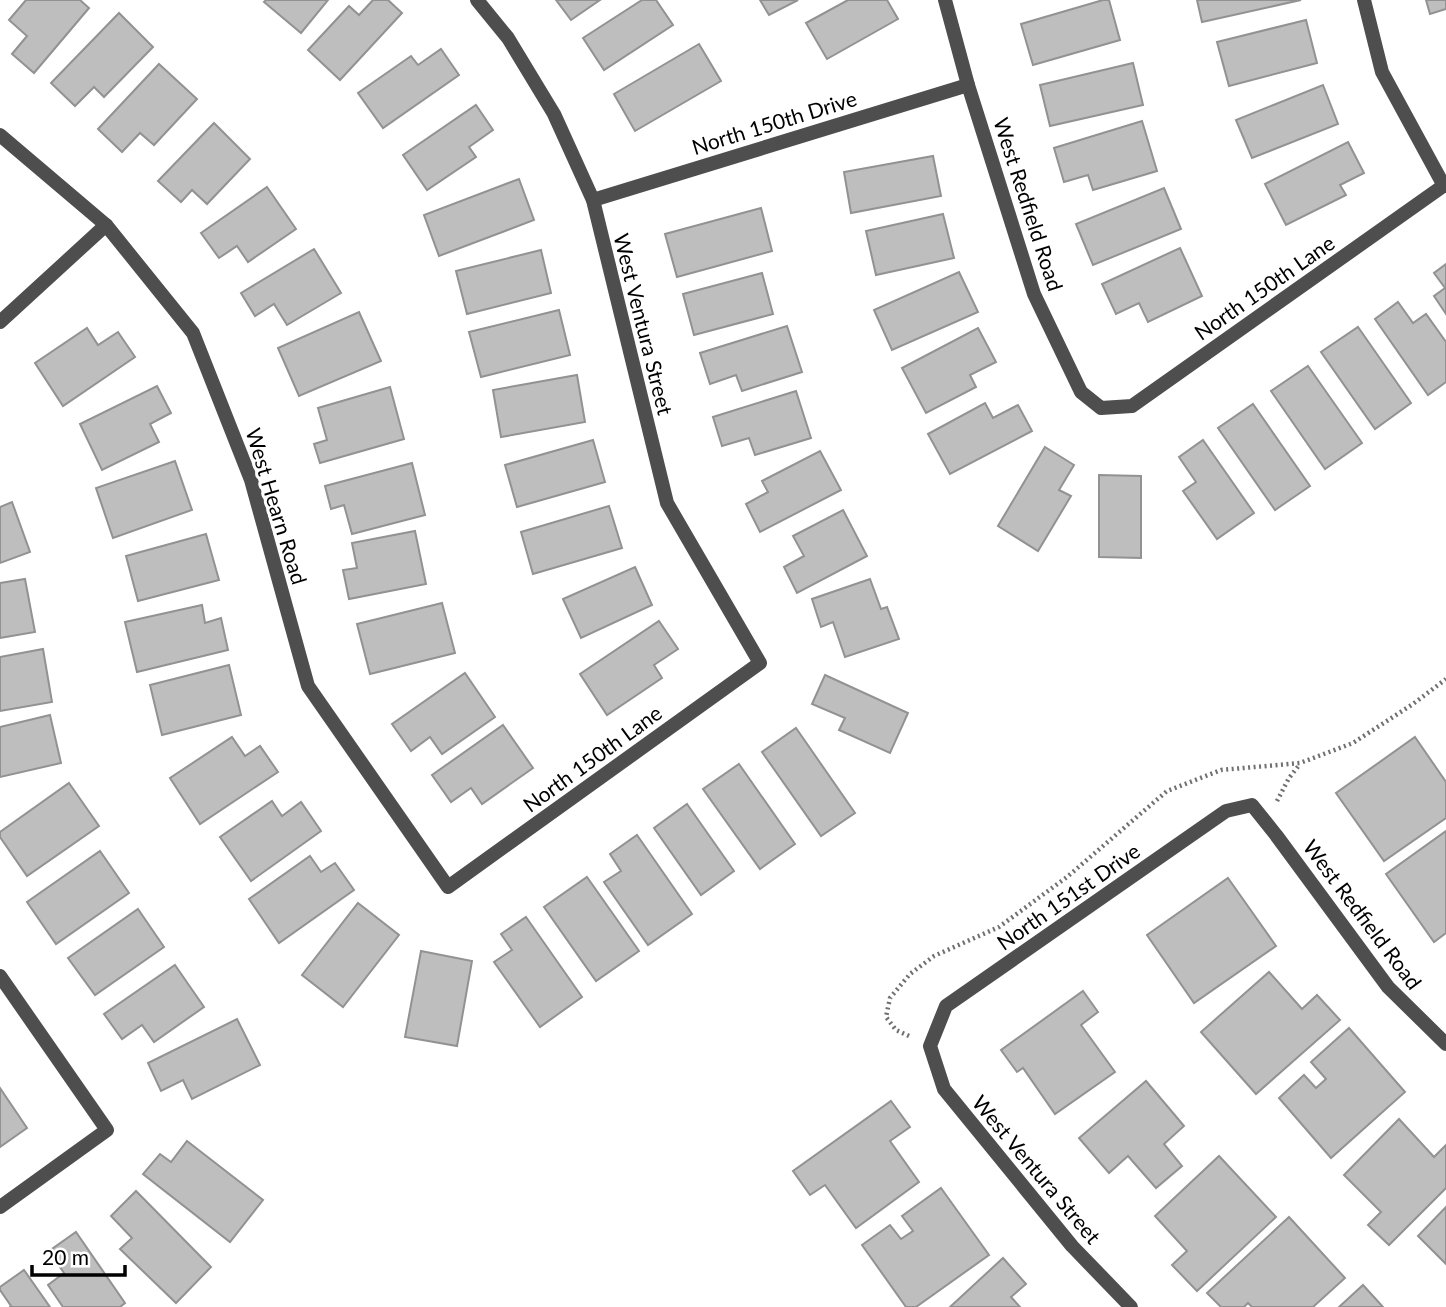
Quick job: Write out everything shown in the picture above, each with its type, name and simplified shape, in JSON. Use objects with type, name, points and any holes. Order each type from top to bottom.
[{"type":"street","name":"West Ventura Street","points":[[477,0],[508,38],[554,114],[593,200],[667,503],[760,663]]},
{"type":"street","name":"West Redfield Road","points":[[944,0],[1034,294],[1081,392],[1101,408]]},
{"type":"street","points":[[1364,0],[1382,72],[1445,185]]},
{"type":"street","name":"North 150th Drive","points":[[593,200],[968,85]]},
{"type":"street","name":"West Hearn Road","points":[[0,135],[106,225],[193,334],[251,480],[308,686],[448,887]]},
{"type":"street","name":"North 150th Lane","points":[[1101,408],[1132,406],[1445,185]]},
{"type":"street","points":[[0,322],[106,225]]},
{"type":"street","name":"North 150th Lane","points":[[448,887],[760,663]]},
{"type":"street","name":"West Redfield Road","points":[[1252,805],[1388,987],[1446,1044]]},
{"type":"street","name":"North 151st Drive","points":[[930,1046],[946,1006],[1226,811],[1252,805]]},
{"type":"street","points":[[0,976],[107,1130],[0,1207]]},
{"type":"street","name":"West Ventura Street","points":[[930,1046],[944,1089],[1072,1246],[1131,1307]]},
{"type":"path","points":[[1267,823],[1289,778],[1300,763]]},
{"type":"building","points":[[26,0],[80,0],[89,8],[34,73],[12,54],[27,36],[9,20]]},
{"type":"building","points":[[328,0],[301,33],[264,2]]},
{"type":"building","points":[[373,0],[388,0],[402,13],[340,80],[308,50],[349,6],[359,15]]},
{"type":"building","points":[[556,0],[600,0],[571,20]]},
{"type":"building","points":[[642,0],[656,0],[673,25],[604,70],[583,38]]},
{"type":"building","points":[[760,0],[798,0],[769,15]]},
{"type":"building","points":[[848,0],[887,0],[898,19],[827,59],[806,23]]},
{"type":"building","points":[[1109,0],[1120,40],[1033,65],[1021,24]]},
{"type":"building","points":[[1197,0],[1301,0],[1202,22]]},
{"type":"building","points":[[1426,0],[1446,0],[1446,9],[1430,14]]},
{"type":"building","points":[[119,13],[153,47],[104,97],[94,87],[75,106],[51,83]]},
{"type":"building","points":[[1306,20],[1317,63],[1229,86],[1217,42]]},
{"type":"building","points":[[699,44],[721,81],[635,131],[614,94]]},
{"type":"building","points":[[441,49],[459,75],[383,128],[358,93],[411,56],[418,65]]},
{"type":"building","points":[[1133,63],[1143,105],[1050,126],[1040,85]]},
{"type":"building","points":[[159,64],[197,99],[154,145],[140,133],[122,152],[98,129]]},
{"type":"building","points":[[1323,85],[1338,124],[1252,158],[1236,120]]},
{"type":"building","points":[[476,105],[493,130],[469,147],[476,157],[427,190],[403,155]]},
{"type":"building","points":[[1142,121],[1157,171],[1093,190],[1088,175],[1064,182],[1054,148]]},
{"type":"building","points":[[214,123],[250,159],[207,204],[192,190],[181,202],[158,181]]},
{"type":"building","points":[[1348,142],[1364,173],[1340,185],[1346,195],[1286,225],[1265,184]]},
{"type":"building","points":[[933,156],[941,196],[851,213],[844,172]]},
{"type":"building","points":[[519,179],[534,220],[439,256],[424,215]]},
{"type":"building","points":[[267,187],[296,229],[248,262],[237,246],[219,258],[201,233]]},
{"type":"building","points":[[1164,188],[1181,229],[1093,265],[1076,224]]},
{"type":"building","points":[[761,208],[772,251],[677,277],[665,234]]},
{"type":"building","points":[[943,214],[954,258],[876,275],[866,231]]},
{"type":"building","points":[[1180,248],[1202,296],[1148,322],[1139,303],[1116,314],[1102,284]]},
{"type":"building","points":[[314,249],[341,293],[287,325],[274,304],[255,316],[241,293]]},
{"type":"building","points":[[541,250],[551,293],[467,314],[456,271]]},
{"type":"building","points":[[1446,264],[1446,314],[1434,296],[1445,288],[1434,273]]},
{"type":"building","points":[[959,272],[978,312],[892,350],[874,310]]},
{"type":"building","points":[[762,273],[773,314],[694,335],[683,294]]},
{"type":"building","points":[[1398,302],[1413,323],[1426,314],[1446,342],[1446,382],[1428,395],[1375,319]]},
{"type":"building","points":[[559,310],[570,355],[481,377],[469,332]]},
{"type":"building","points":[[359,312],[381,361],[299,396],[278,348]]},
{"type":"building","points":[[787,326],[802,372],[742,391],[736,375],[710,384],[700,353]]},
{"type":"building","points":[[1358,327],[1411,403],[1375,429],[1321,352]]},
{"type":"building","points":[[87,328],[98,345],[118,332],[135,357],[63,406],[35,363]]},
{"type":"building","points":[[978,328],[996,362],[970,375],[976,387],[926,413],[902,368]]},
{"type":"building","points":[[1308,366],[1362,443],[1325,469],[1271,391]]},
{"type":"building","points":[[577,375],[585,422],[501,437],[493,390]]},
{"type":"building","points":[[157,386],[171,413],[150,424],[159,442],[102,470],[80,424]]},
{"type":"building","points":[[390,387],[404,439],[320,463],[314,444],[327,440],[318,408]]},
{"type":"building","points":[[796,391],[811,438],[755,455],[749,438],[722,446],[713,417]]},
{"type":"building","points":[[985,403],[993,418],[1018,405],[1032,431],[950,474],[928,434]]},
{"type":"building","points":[[1253,404],[1310,486],[1275,510],[1218,428]]},
{"type":"building","points":[[593,440],[605,482],[517,507],[505,465]]},
{"type":"building","points":[[1203,440],[1254,513],[1217,539],[1183,491],[1196,482],[1179,457]]},
{"type":"building","points":[[1045,447],[1074,465],[1059,490],[1071,496],[1038,551],[998,526]]},
{"type":"building","points":[[820,451],[841,490],[760,532],[746,504],[768,492],[762,481]]},
{"type":"building","points":[[175,461],[192,510],[113,538],[96,488]]},
{"type":"building","points":[[412,463],[425,515],[352,534],[344,505],[331,509],[325,486]]},
{"type":"building","points":[[1099,475],[1141,476],[1141,558],[1099,557]]},
{"type":"building","points":[[12,502],[30,552],[0,563],[0,507]]},
{"type":"building","points":[[609,506],[622,548],[533,574],[521,532]]},
{"type":"building","points":[[843,510],[867,556],[797,593],[784,567],[804,556],[793,536]]},
{"type":"building","points":[[415,531],[426,584],[349,599],[343,570],[357,568],[352,543]]},
{"type":"building","points":[[206,534],[219,580],[138,601],[126,556]]},
{"type":"building","points":[[635,567],[652,605],[581,638],[563,599]]},
{"type":"building","points":[[25,579],[35,632],[0,638],[0,583]]},
{"type":"building","points":[[870,579],[881,609],[887,607],[899,639],[845,657],[833,622],[821,627],[812,599]]},
{"type":"building","points":[[442,603],[455,653],[370,674],[357,624]]},
{"type":"building","points":[[202,605],[205,623],[221,618],[228,650],[137,672],[125,622]]},
{"type":"building","points":[[659,621],[678,649],[654,665],[662,678],[607,715],[580,674]]},
{"type":"building","points":[[43,649],[52,702],[0,711],[0,657]]},
{"type":"building","points":[[229,665],[241,715],[162,735],[150,685]]},
{"type":"building","points":[[465,673],[495,717],[442,754],[430,737],[411,751],[392,724]]},
{"type":"building","points":[[825,675],[908,713],[890,753],[839,730],[845,718],[812,704]]},
{"type":"building","points":[[50,715],[61,763],[0,777],[0,727]]},
{"type":"building","points":[[503,725],[533,768],[482,804],[471,788],[451,802],[432,775]]},
{"type":"building","points":[[796,728],[855,813],[821,836],[762,752]]},
{"type":"building","points":[[232,737],[245,756],[260,746],[278,772],[200,824],[170,778]]},
{"type":"building","points":[[1415,737],[1446,782],[1446,818],[1384,861],[1336,793]]},
{"type":"building","points":[[739,764],[795,844],[760,869],[703,789]]},
{"type":"building","points":[[69,783],[99,826],[27,876],[0,837],[0,832]]},
{"type":"building","points":[[272,801],[282,816],[301,802],[321,831],[251,881],[220,837]]},
{"type":"building","points":[[687,804],[734,871],[701,895],[654,828]]},
{"type":"building","points":[[1446,831],[1446,933],[1434,942],[1386,874]]},
{"type":"building","points":[[637,835],[692,914],[648,945],[604,882],[621,871],[610,854]]},
{"type":"building","points":[[100,851],[129,893],[56,944],[27,902]]},
{"type":"building","points":[[310,856],[321,872],[335,863],[354,890],[279,943],[249,899]]},
{"type":"building","points":[[587,877],[639,951],[596,981],[544,907]]},
{"type":"building","points":[[1228,878],[1276,946],[1194,1003],[1147,935]]},
{"type":"building","points":[[358,903],[399,935],[343,1007],[302,975]]},
{"type":"building","points":[[138,909],[164,947],[95,995],[68,958]]},
{"type":"building","points":[[526,917],[582,997],[540,1027],[494,962],[512,950],[501,934]]},
{"type":"building","points":[[421,951],[472,961],[457,1046],[405,1037]]},
{"type":"building","points":[[175,965],[204,1007],[154,1042],[142,1025],[122,1039],[104,1014]]},
{"type":"building","points":[[1269,972],[1302,1009],[1317,995],[1340,1020],[1256,1094],[1201,1032]]},
{"type":"building","points":[[1083,991],[1098,1012],[1081,1025],[1115,1072],[1055,1114],[1023,1068],[1017,1072],[1001,1050]]},
{"type":"building","points":[[237,1019],[260,1065],[192,1099],[183,1080],[161,1091],[148,1063]]},
{"type":"building","points":[[1349,1028],[1405,1092],[1331,1158],[1279,1098],[1304,1075],[1316,1088],[1326,1079],[1311,1062]]},
{"type":"building","points":[[1146,1081],[1184,1126],[1164,1144],[1182,1166],[1156,1188],[1128,1156],[1109,1173],[1079,1138]]},
{"type":"building","points":[[0,1088],[27,1128],[0,1147]]},
{"type":"building","points":[[891,1101],[910,1127],[890,1141],[919,1182],[856,1228],[825,1185],[810,1195],[793,1171]]},
{"type":"building","points":[[1399,1119],[1434,1157],[1446,1145],[1446,1188],[1389,1245],[1368,1225],[1381,1212],[1344,1175]]},
{"type":"building","points":[[187,1141],[263,1200],[230,1242],[143,1174],[160,1154],[171,1162]]},
{"type":"building","points":[[1219,1156],[1276,1217],[1197,1291],[1172,1265],[1187,1251],[1155,1216]]},
{"type":"building","points":[[941,1188],[989,1255],[916,1307],[906,1307],[862,1245],[890,1225],[901,1239],[913,1231],[902,1216]]},
{"type":"building","points":[[136,1191],[211,1267],[176,1303],[120,1249],[132,1238],[111,1216]]},
{"type":"building","points":[[1446,1207],[1446,1264],[1418,1236]]},
{"type":"building","points":[[1289,1217],[1345,1278],[1313,1307],[1252,1307],[1248,1303],[1244,1307],[1221,1307],[1207,1293]]},
{"type":"building","points":[[76,1232],[125,1303],[120,1307],[63,1307],[48,1285],[64,1273],[49,1251]]},
{"type":"building","points":[[1003,1258],[1026,1284],[1011,1297],[1020,1307],[950,1307]]},
{"type":"building","points":[[24,1270],[50,1307],[10,1307],[0,1287]]},
{"type":"building","points":[[1363,1285],[1383,1307],[1339,1307]]}]
